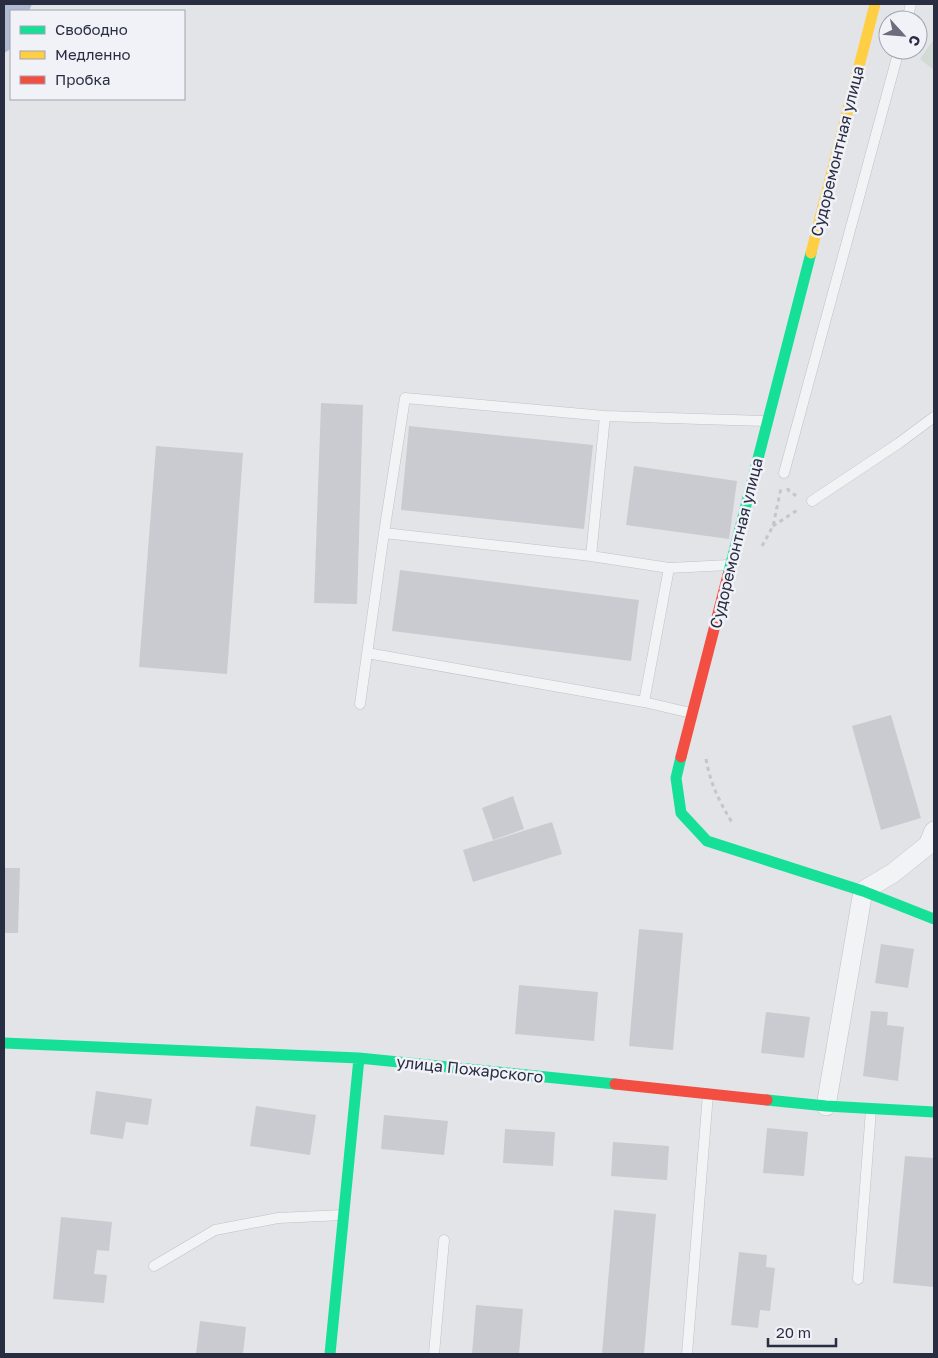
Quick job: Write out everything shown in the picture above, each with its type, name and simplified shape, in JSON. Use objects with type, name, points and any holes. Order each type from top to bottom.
[{"type":"street","name":"Судоремонтная улица","points":[[875,4],[676,778],[681,813],[706,841],[863,892],[934,919]]},
{"type":"street","points":[[826,1106],[863,892],[928,846],[934,832]]},
{"type":"street","name":"улица Пожарского","points":[[4,1043],[359,1058],[826,1106],[934,1112]]},
{"type":"street","points":[[330,1354],[359,1058]]},
{"type":"lane","points":[[784,473],[896,60]]},
{"type":"lane","points":[[360,704],[405,398],[605,416],[768,421]]},
{"type":"lane","points":[[591,556],[605,416]]},
{"type":"lane","points":[[812,501],[899,443],[934,417]]},
{"type":"lane","points":[[384,533],[591,556],[669,568],[730,565]]},
{"type":"lane","points":[[644,702],[669,568]]},
{"type":"lane","points":[[367,652],[644,702],[692,714]]},
{"type":"lane","points":[[687,1354],[708,1094]]},
{"type":"lane","points":[[858,1279],[871,1109]]},
{"type":"lane","points":[[154,1266],[214,1230],[278,1218],[344,1215]]},
{"type":"lane","points":[[434,1354],[444,1240]]},
{"type":"path","points":[[784,473],[788,490],[798,497],[812,501]]},
{"type":"path","points":[[762,546],[773,526],[784,473]]},
{"type":"path","points":[[773,526],[812,501]]},
{"type":"path","points":[[707,751],[706,760],[712,785],[734,826]]},
{"type":"shaded area","points":[[934,39],[934,70],[921,60],[928,60],[928,48]]},
{"type":"water","points":[[4,4],[32,4],[29,10],[10,10],[10,50],[4,53]]},
{"type":"building","points":[[321,403],[363,405],[357,604],[314,603]]},
{"type":"building","points":[[409,426],[593,445],[584,529],[401,510]]},
{"type":"building","points":[[156,446],[243,453],[227,674],[139,667]]},
{"type":"building","points":[[634,466],[737,481],[729,539],[626,525]]},
{"type":"building","points":[[400,570],[639,600],[631,661],[392,631]]},
{"type":"building","points":[[891,715],[921,818],[881,830],[852,726]]},
{"type":"building","points":[[513,796],[524,829],[493,840],[482,808]]},
{"type":"building","points":[[552,822],[562,854],[473,882],[463,850]]},
{"type":"building","points":[[4,868],[20,868],[18,933],[4,933]]},
{"type":"building","points":[[639,929],[683,933],[673,1050],[629,1046]]},
{"type":"building","points":[[881,944],[914,949],[908,988],[875,983]]},
{"type":"building","points":[[519,985],[598,992],[594,1041],[515,1034]]},
{"type":"building","points":[[871,1011],[888,1012],[887,1025],[904,1027],[898,1081],[863,1076]]},
{"type":"building","points":[[766,1012],[810,1017],[804,1058],[761,1053]]},
{"type":"building","points":[[96,1091],[152,1099],[148,1125],[126,1122],[123,1139],[90,1134]]},
{"type":"building","points":[[256,1106],[316,1115],[310,1155],[250,1146]]},
{"type":"building","points":[[384,1115],[448,1121],[444,1155],[381,1149]]},
{"type":"building","points":[[767,1128],[808,1132],[804,1176],[763,1173]]},
{"type":"building","points":[[505,1129],[555,1132],[553,1166],[503,1163]]},
{"type":"building","points":[[613,1142],[669,1146],[667,1180],[611,1176]]},
{"type":"building","points":[[905,1156],[934,1158],[934,1287],[893,1283]]},
{"type":"building","points":[[614,1210],[656,1214],[644,1354],[602,1354]]},
{"type":"building","points":[[61,1217],[112,1222],[109,1251],[97,1250],[94,1274],[107,1275],[104,1303],[53,1299]]},
{"type":"building","points":[[739,1252],[767,1255],[766,1267],[775,1268],[770,1311],[760,1310],[758,1328],[731,1325]]},
{"type":"building","points":[[476,1305],[523,1309],[519,1354],[472,1354]]},
{"type":"building","points":[[200,1321],[246,1327],[243,1354],[196,1354]]},
{"type":"traffic: fast","points":[[728,575],[811,253]]},
{"type":"traffic: fast","points":[[681,757],[676,778],[681,813],[707,841],[863,891],[934,919]]},
{"type":"traffic: fast","points":[[4,1043],[359,1058],[615,1084]]},
{"type":"traffic: fast","points":[[330,1354],[359,1058]]},
{"type":"traffic: fast","points":[[767,1100],[826,1106],[934,1112]]},
{"type":"traffic: slow","points":[[811,253],[875,4]]},
{"type":"traffic: jam","points":[[681,757],[728,575]]},
{"type":"traffic: jam","points":[[615,1084],[767,1100]]}]
